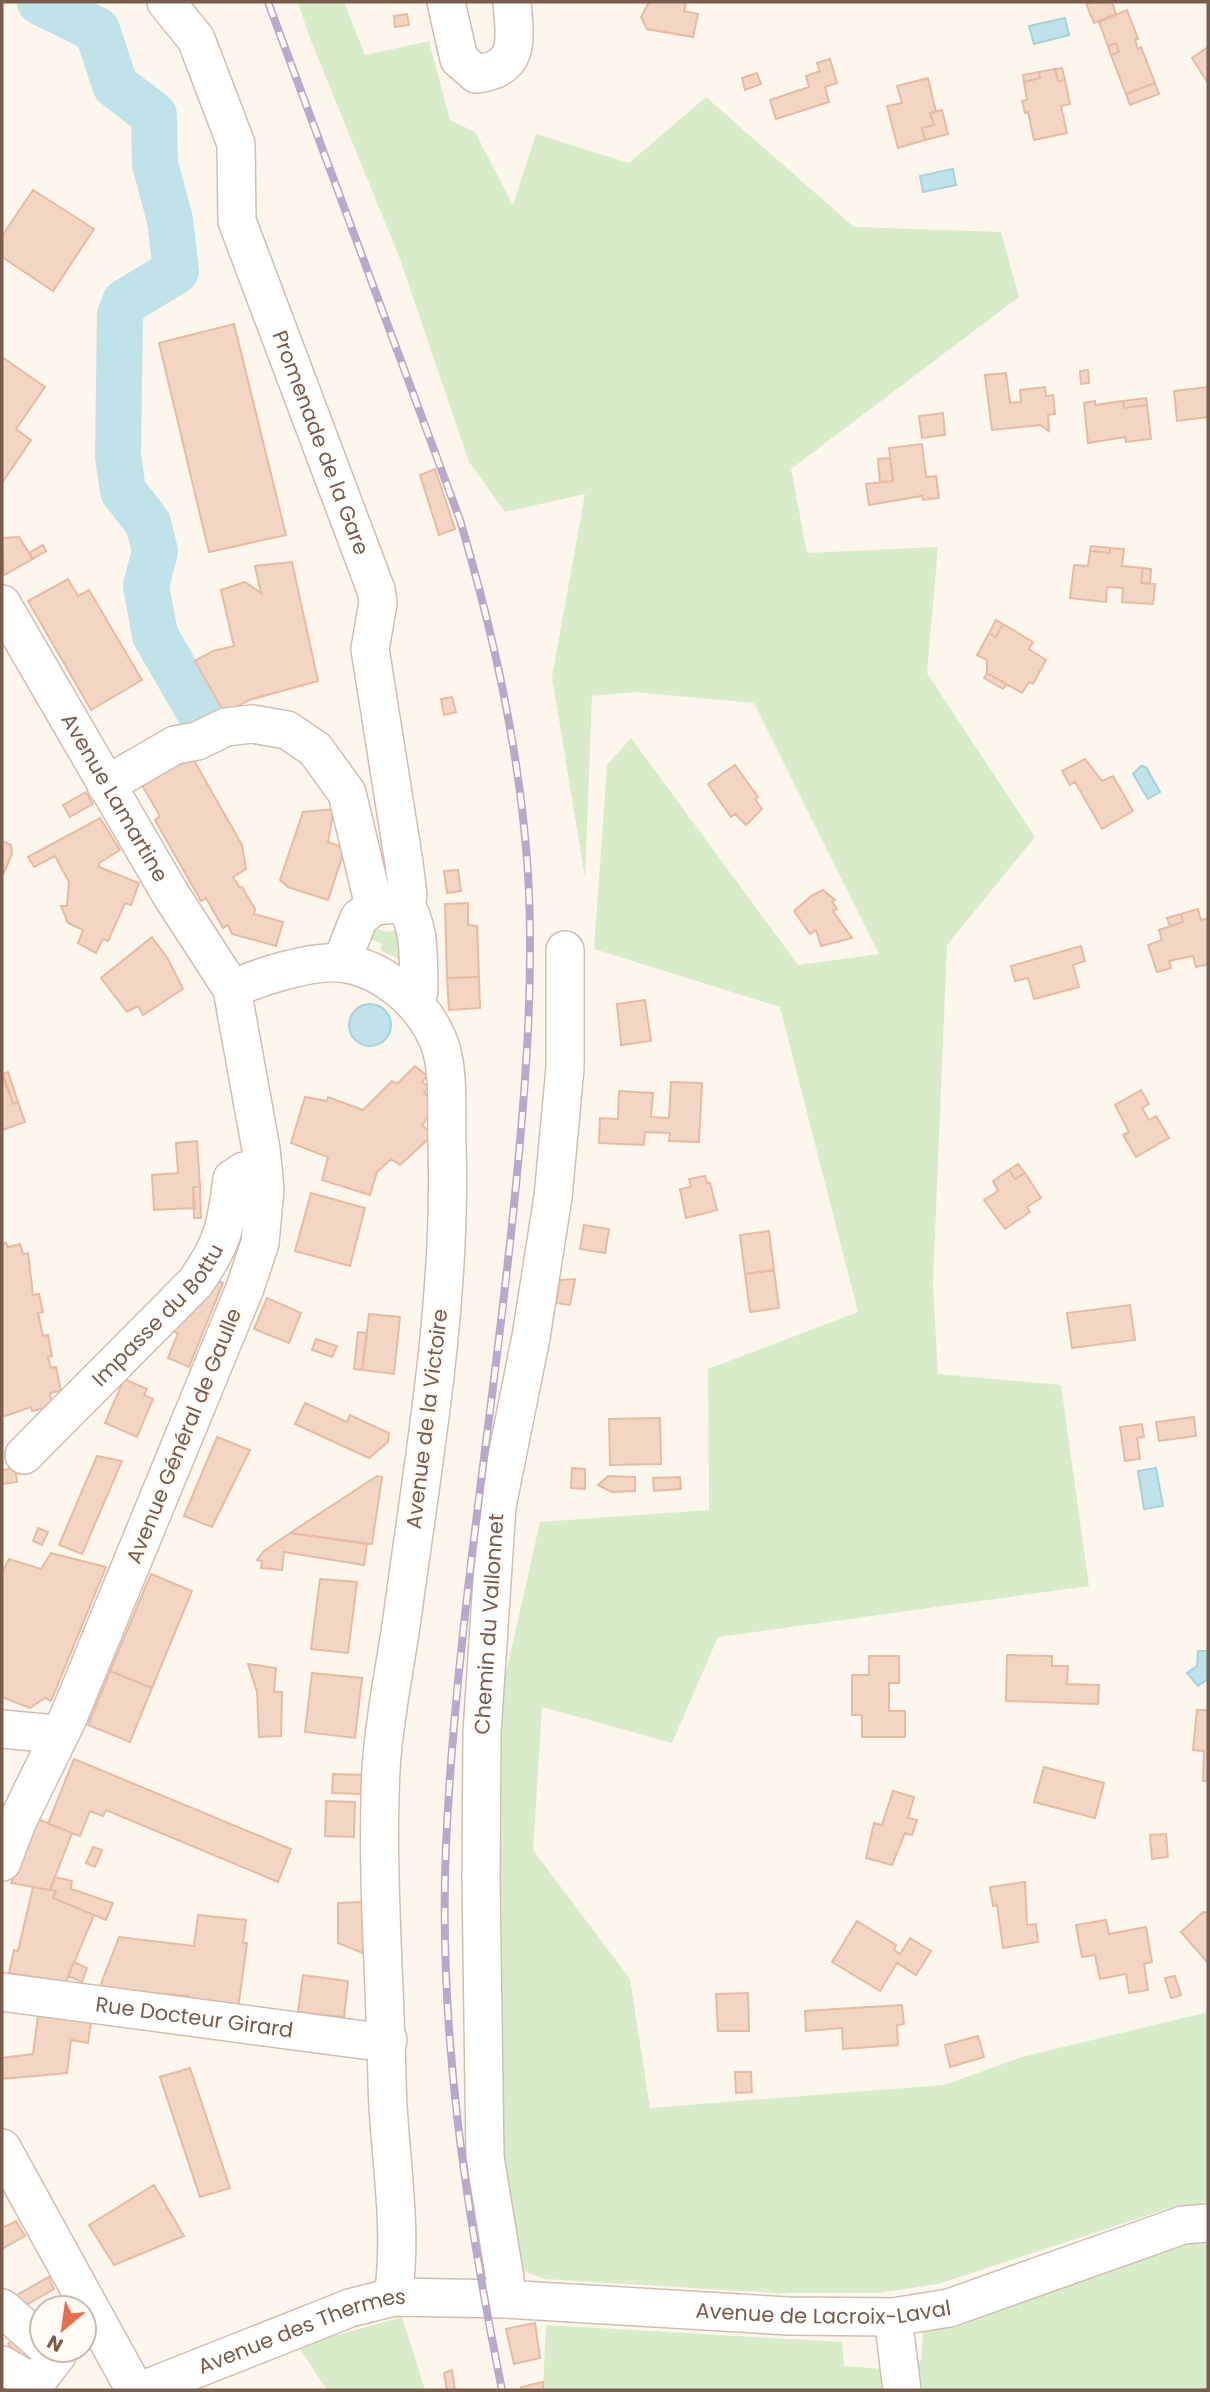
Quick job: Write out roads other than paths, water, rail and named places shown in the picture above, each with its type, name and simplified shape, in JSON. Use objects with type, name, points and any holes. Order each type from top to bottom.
[{"type":"street","points":[[446,2],[459,59],[476,74],[496,72],[509,59],[515,40],[512,2]]},
{"type":"street","name":"Promenade de la Gare","points":[[175,5],[196,39],[236,144],[237,221],[376,590],[378,603],[370,649],[408,895],[389,905]]},
{"type":"street","name":"Avenue Lamartine","points":[[2,604],[171,895],[232,989]]},
{"type":"street","points":[[106,785],[175,745],[197,741],[226,727],[251,724],[287,730],[314,749],[347,793],[389,905],[415,919],[419,991],[411,1000]]},
{"type":"street","points":[[341,963],[359,918],[389,905]]},
{"type":"street","name":"Chemin du Vallonnet","points":[[505,2299],[505,2278],[485,2157],[482,1733],[498,1506],[531,1337],[553,1198],[565,1068],[565,950]]},
{"type":"street","name":"Avenue de la Victoire","points":[[232,989],[254,979],[314,965],[341,963],[379,975],[411,1000],[423,1013],[440,1043],[446,1094],[449,1203],[439,1337],[382,1766],[381,1922],[388,2040],[398,2080],[408,2297]]},
{"type":"street","name":"Avenue Général de Gaulle","points":[[2,1863],[18,1821],[68,1718],[260,1243],[265,1189],[263,1168],[232,989]]},
{"type":"street","name":"Impasse du Bottu","points":[[24,1455],[195,1283],[216,1253],[226,1228],[232,1179],[244,1171],[263,1168]]},
{"type":"street","points":[[2,1729],[44,1732],[57,1739]]},
{"type":"street","name":"Rue Docteur Girard","points":[[2,1992],[371,2041],[388,2040]]},
{"type":"street","points":[[2,2147],[12,2193],[135,2390]]},
{"type":"street","name":"Avenue de Lacroix-Laval","points":[[408,2297],[505,2299],[788,2316],[893,2317],[949,2308],[1183,2225],[1208,2222]]},
{"type":"street","name":"Avenue des Thermes","points":[[143,2390],[350,2308],[408,2297]]},
{"type":"street","points":[[2,2308],[28,2331]]},
{"type":"street","points":[[893,2317],[894,2344],[902,2390]]},
{"type":"street","points":[[2,2365],[35,2384],[50,2364]]},
{"type":"water","points":[[1065,18],[1069,35],[1034,44],[1029,26]]},
{"type":"water","points":[[953,169],[956,185],[923,192],[920,176]]},
{"type":"water","points":[[1141,766],[1146,767],[1160,792],[1148,799],[1133,774]]},
{"type":"water","points":[[370,1004],[385,1010],[391,1025],[385,1040],[370,1046],[355,1040],[349,1025],[355,1010]]},
{"type":"water","points":[[1156,1468],[1163,1506],[1144,1509],[1138,1471]]},
{"type":"water","points":[[1198,1651],[1208,1651],[1208,1679],[1198,1686],[1187,1673],[1197,1666]]},
{"type":"waterway","points":[[40,2],[97,30],[115,85],[154,115],[155,164],[170,220],[176,271],[125,302],[120,315],[118,456],[123,491],[148,523],[155,551],[146,586],[155,635],[209,729]]},
{"type":"railway","points":[[268,2],[460,520],[504,695],[524,828],[530,951],[523,1107],[507,1267],[458,1680],[446,1845],[445,1914],[451,2051],[466,2187],[502,2390]]}]
